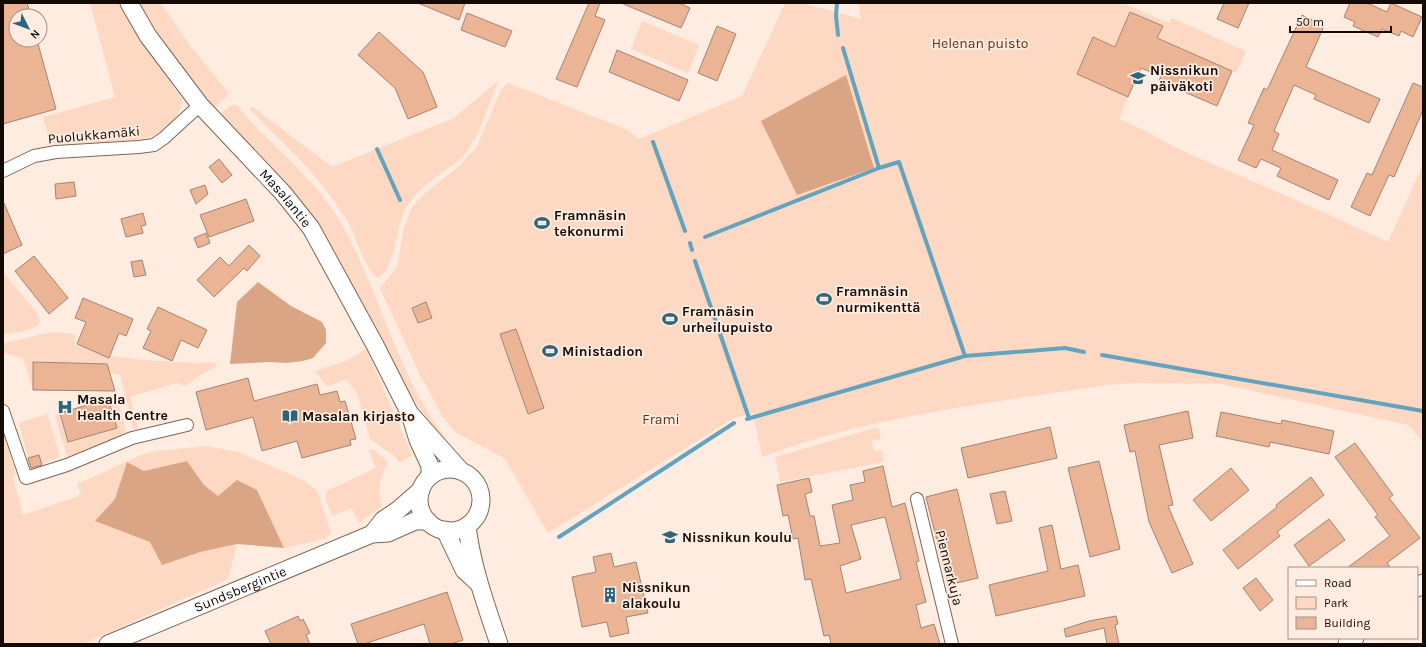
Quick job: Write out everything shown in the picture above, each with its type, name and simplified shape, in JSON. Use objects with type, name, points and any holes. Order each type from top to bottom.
[{"type":"street","name":"Masalantie","points":[[129,3],[148,36],[200,105],[302,214],[332,263],[410,414],[418,440],[430,466],[426,483]]},
{"type":"street","name":"Puolukkamäki","points":[[3,171],[34,156],[56,152],[154,145],[164,138],[200,105]]},
{"type":"street","points":[[3,411],[26,478],[67,465],[132,438],[187,425]]},
{"type":"street","name":"Masalantie","points":[[410,414],[461,471]]},
{"type":"street","points":[[450,469],[461,471],[474,480],[480,493],[481,500],[478,513],[467,526],[460,529],[445,530],[436,527],[428,521],[421,510],[420,497],[426,483],[440,471],[450,469]]},
{"type":"street","name":"Sundsbergintie","points":[[372,534],[383,520],[398,510],[426,483]]},
{"type":"street","name":"Piennarkuja","points":[[917,499],[952,644]]},
{"type":"street","name":"Sundsbergintie","points":[[108,644],[372,534],[388,533],[415,521],[428,521]]},
{"type":"street","points":[[467,526],[470,550],[475,564],[478,583],[499,644]]},
{"type":"street","points":[[445,530],[464,570],[478,583]]},
{"type":"green space","points":[[90,3],[119,3],[132,27],[182,99],[182,104],[176,118],[160,133],[151,137],[123,141],[50,143],[43,117],[115,97]]},
{"type":"green space","points":[[138,3],[161,3],[192,48],[227,91],[229,94],[214,108],[208,103],[156,33]]},
{"type":"green space","points":[[785,3],[802,3],[861,19],[858,3],[1123,3],[1169,23],[1172,18],[1246,51],[1236,73],[1157,38],[1163,26],[1130,12],[1115,47],[1093,38],[1077,74],[1128,97],[1119,119],[1140,128],[1180,150],[1388,242],[1423,164],[1423,442],[1408,425],[1221,384],[1136,383],[1107,385],[976,405],[932,412],[846,431],[762,457],[753,413],[734,418],[548,533],[504,458],[455,432],[442,416],[419,373],[380,288],[397,267],[403,231],[411,208],[425,193],[459,166],[476,148],[501,90],[508,83],[628,130],[639,139],[742,96]]},
{"type":"green space","points":[[642,21],[699,45],[688,73],[631,49]]},
{"type":"green space","points":[[499,80],[479,131],[468,150],[455,163],[427,184],[409,203],[404,212],[393,255],[384,272],[378,278],[369,269],[348,222],[326,190],[295,154],[261,122],[249,108],[253,107],[332,167],[454,118]]},
{"type":"green space","points":[[237,105],[253,124],[297,167],[327,202],[336,215],[364,270],[413,385],[428,412],[445,437],[441,440],[404,385],[337,257],[314,218],[274,170],[219,115],[229,106]]},
{"type":"green space","points":[[3,272],[38,314],[40,321],[38,326],[22,332],[3,334]]},
{"type":"green space","points":[[52,332],[75,334],[75,345],[90,351],[107,355],[144,360],[217,363],[216,367],[202,374],[185,386],[176,383],[130,397],[138,429],[133,429],[120,375],[110,373],[104,375],[100,364],[34,362],[33,390],[23,358],[3,353],[3,343]]},
{"type":"green space","points":[[366,349],[412,455],[400,463],[394,456],[370,439],[357,393],[346,379],[327,387],[315,371],[348,360]]},
{"type":"green space","points":[[118,401],[126,431],[120,437],[67,457],[55,416],[60,413],[69,442],[116,428],[109,404]]},
{"type":"green space","points":[[47,414],[60,456],[42,465],[39,455],[28,458],[19,423]]},
{"type":"green space","points":[[3,427],[15,473],[13,477],[23,515],[76,497],[81,494],[77,484],[141,455],[156,451],[206,446],[239,452],[305,481],[317,491],[331,533],[325,539],[284,548],[257,490],[218,496],[204,485],[187,461],[144,471],[127,462],[115,499],[96,521],[150,542],[200,552],[237,544],[228,579],[83,644],[3,644]]},
{"type":"green space","points":[[878,427],[881,439],[872,440],[874,451],[882,450],[884,462],[780,482],[775,457]]},
{"type":"green space","points":[[373,449],[388,462],[380,483],[380,500],[382,506],[359,523],[351,508],[333,516],[326,501],[327,491],[376,468],[369,450]]},
{"type":"shaded area","points":[[846,75],[874,168],[797,195],[761,121]]},
{"type":"shaded area","points":[[258,282],[291,306],[322,322],[326,330],[326,343],[313,358],[287,363],[269,362],[230,364],[237,302]]},
{"type":"shaded area","points":[[187,461],[204,485],[218,496],[237,480],[257,490],[284,548],[237,544],[200,552],[162,565],[150,542],[95,521],[115,499],[127,462],[144,471]]},
{"type":"building","points":[[3,3],[27,3],[29,8],[8,8],[8,48],[39,48],[56,109],[3,124]]},
{"type":"building","points":[[418,3],[465,3],[459,20]]},
{"type":"building","points":[[589,3],[600,3],[595,16],[605,20],[577,87],[556,79]]},
{"type":"building","points":[[621,3],[679,3],[690,8],[681,28]]},
{"type":"building","points":[[1224,3],[1249,3],[1238,28],[1217,19]]},
{"type":"building","points":[[1350,3],[1367,3],[1387,12],[1391,3],[1422,17],[1413,37],[1401,31],[1399,36],[1382,29],[1378,37],[1353,26],[1355,22],[1344,17]]},
{"type":"building","points":[[1130,12],[1163,26],[1157,38],[1232,71],[1217,106],[1159,81],[1161,76],[1141,68],[1128,97],[1077,74],[1093,37],[1115,47]]},
{"type":"building","points":[[467,13],[512,31],[505,47],[461,30]]},
{"type":"building","points":[[1302,15],[1324,26],[1306,67],[1380,99],[1369,123],[1314,99],[1316,95],[1294,85],[1274,131],[1279,134],[1272,150],[1338,180],[1329,200],[1277,176],[1281,168],[1261,159],[1256,168],[1238,160],[1254,125],[1248,123],[1264,88],[1267,90]]},
{"type":"building","points":[[717,26],[736,34],[717,81],[698,73]]},
{"type":"building","points":[[379,32],[423,72],[437,107],[408,119],[395,88],[358,55]]},
{"type":"building","points":[[617,50],[688,80],[679,101],[609,72]]},
{"type":"building","points":[[1413,83],[1423,87],[1423,110],[1394,177],[1389,175],[1370,216],[1351,207],[1367,173],[1372,175]]},
{"type":"building","points":[[219,159],[232,175],[222,183],[209,167]]},
{"type":"building","points":[[74,182],[76,196],[56,199],[55,184]]},
{"type":"building","points":[[205,185],[208,194],[196,204],[190,190]]},
{"type":"building","points":[[246,199],[254,221],[209,237],[200,215]]},
{"type":"building","points":[[3,201],[22,245],[3,254]]},
{"type":"building","points":[[143,213],[146,225],[141,226],[143,233],[126,237],[121,219]]},
{"type":"building","points":[[206,233],[210,243],[198,248],[194,238]]},
{"type":"building","points":[[249,245],[260,256],[247,271],[244,268],[214,297],[197,280],[220,257],[229,266]]},
{"type":"building","points":[[34,256],[68,298],[49,314],[15,271]]},
{"type":"building","points":[[142,260],[146,275],[134,277],[131,262]]},
{"type":"building","points":[[83,298],[133,319],[126,336],[119,333],[109,358],[77,344],[86,322],[75,318]]},
{"type":"building","points":[[426,302],[432,318],[418,323],[412,308]]},
{"type":"building","points":[[158,307],[207,330],[198,348],[181,340],[172,361],[143,348],[151,331],[147,329]]},
{"type":"building","points":[[516,329],[544,408],[528,414],[500,334]]},
{"type":"building","points":[[33,362],[107,364],[115,391],[33,390]]},
{"type":"building","points":[[248,378],[254,401],[317,384],[320,395],[337,391],[340,402],[345,401],[356,439],[350,440],[351,445],[302,458],[297,441],[262,451],[253,417],[206,430],[196,392]]},
{"type":"building","points":[[108,399],[117,428],[68,442],[60,413]]},
{"type":"building","points":[[1188,411],[1193,438],[1159,445],[1173,505],[1168,506],[1193,564],[1172,573],[1149,522],[1135,451],[1130,452],[1124,425]]},
{"type":"building","points":[[1221,412],[1281,424],[1282,420],[1334,431],[1329,454],[1270,442],[1269,447],[1216,436]]},
{"type":"building","points":[[1050,427],[1057,458],[968,478],[961,448]]},
{"type":"building","points":[[1355,443],[1393,495],[1389,498],[1420,538],[1387,563],[1390,567],[1348,567],[1390,536],[1375,517],[1378,515],[1335,457]]},
{"type":"building","points":[[39,455],[42,465],[31,468],[28,458]]},
{"type":"building","points":[[1099,461],[1120,549],[1090,557],[1068,468]]},
{"type":"building","points":[[883,466],[892,507],[905,503],[919,561],[916,562],[926,602],[916,605],[921,628],[934,624],[940,644],[831,644],[829,635],[824,636],[811,579],[805,580],[798,538],[793,539],[788,515],[783,516],[777,485],[809,478],[812,492],[805,494],[810,516],[814,516],[820,546],[840,543],[832,505],[853,500],[850,485],[865,482],[863,471]],"holes":[[[885,517],[901,579],[846,593],[840,566],[861,559],[851,525]]]},
{"type":"building","points":[[1231,468],[1249,490],[1211,521],[1193,500]]},
{"type":"building","points":[[1311,477],[1324,495],[1277,532],[1280,536],[1238,569],[1223,550],[1277,507],[1276,505]]},
{"type":"building","points":[[957,489],[978,578],[948,585],[926,497]]},
{"type":"building","points":[[1005,491],[1012,521],[997,524],[990,494]]},
{"type":"building","points":[[1329,519],[1345,540],[1309,566],[1294,545]]},
{"type":"building","points":[[1052,525],[1061,569],[1078,565],[1085,596],[996,616],[989,585],[1048,571],[1039,528]]},
{"type":"building","name":"Nissnikun alakoulu","points":[[611,553],[614,567],[636,562],[648,613],[626,617],[629,633],[610,637],[607,622],[582,627],[572,577],[596,572],[593,557]]},
{"type":"building","points":[[1256,578],[1273,600],[1260,611],[1243,588]]},
{"type":"building","points":[[447,592],[463,640],[451,644],[430,644],[424,624],[364,644],[358,644],[351,624]]},
{"type":"building","points":[[298,616],[300,621],[303,619],[310,633],[306,635],[310,644],[271,644],[265,631]]},
{"type":"building","points":[[1116,616],[1118,624],[1115,625],[1119,644],[1107,644],[1104,628],[1066,637],[1064,629],[1089,621]]},
{"type":"waterway","points":[[837,3],[836,16],[838,35]]},
{"type":"waterway","points":[[747,419],[965,356],[899,162],[879,168],[843,48]]},
{"type":"waterway","points":[[653,142],[685,231]]},
{"type":"waterway","points":[[377,149],[400,200]]},
{"type":"waterway","points":[[705,237],[879,168]]},
{"type":"waterway","points":[[690,243],[692,250]]},
{"type":"waterway","points":[[695,261],[749,418]]},
{"type":"waterway","points":[[965,356],[1065,348],[1084,352]]},
{"type":"waterway","points":[[1102,355],[1423,411]]},
{"type":"waterway","points":[[559,537],[734,423]]},
{"type":"place","name":"Nissnikun päiväkoti","points":[[1138,78]]},
{"type":"place","name":"Framnäsin tekonurmi","points":[[542,223]]},
{"type":"place","name":"Framnäsin nurmikenttä","points":[[824,299]]},
{"type":"place","name":"Framnäsin urheilupuisto","points":[[670,319]]},
{"type":"place","name":"Ministadion","points":[[550,351]]},
{"type":"place","name":"Masala Health Centre","points":[[65,407]]},
{"type":"place","name":"Masalan kirjasto","points":[[290,416]]},
{"type":"place","name":"Nissnikun koulu","points":[[670,537]]},
{"type":"place","name":"Nissnikun alakoulu","points":[[610,595]]},
{"type":"park label","name":"Helenan puisto","points":[[980,43]]},
{"type":"park label","name":"Frami","points":[[661,419]]}]
